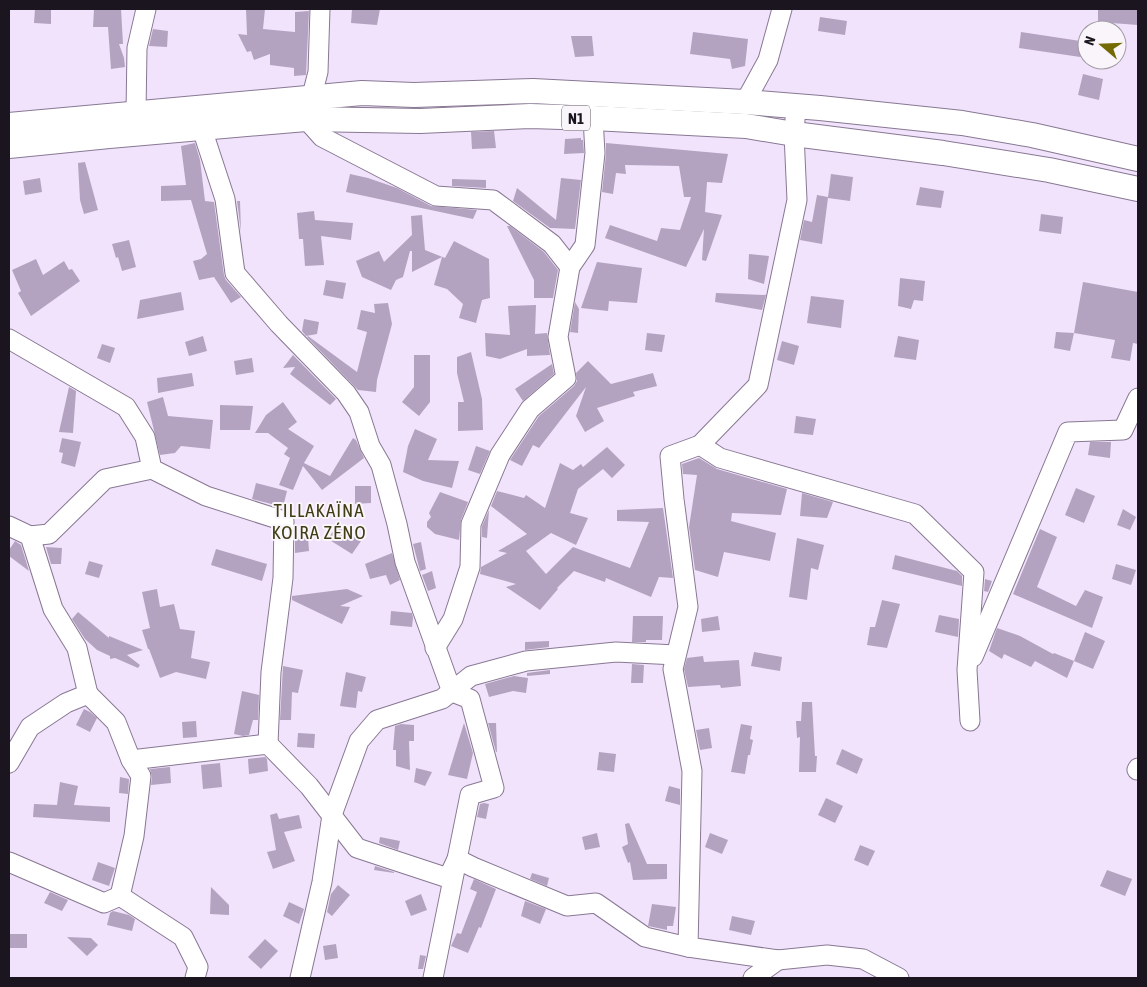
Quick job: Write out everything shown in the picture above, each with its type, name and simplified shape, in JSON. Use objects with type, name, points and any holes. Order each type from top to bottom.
[{"type":"main road","name":"N1","points":[[9,146],[202,129],[309,108],[362,93],[414,96],[533,91],[745,102],[962,123],[1032,135],[1138,159]]},
{"type":"main road","name":"N1","points":[[9,125],[136,113],[309,108],[420,121],[530,116],[746,126],[943,153],[1049,170],[1138,189]]},
{"type":"street","points":[[136,113],[137,48],[146,9]]},
{"type":"street","points":[[320,9],[318,72],[309,108],[322,137],[436,196],[493,200],[552,244],[570,267]]},
{"type":"street","points":[[745,102],[768,60],[782,9]]},
{"type":"street","points":[[688,947],[692,771],[673,669],[688,607],[670,456],[700,445],[758,385],[797,200],[794,134],[796,106]]},
{"type":"street","points":[[435,648],[452,619],[470,567],[472,524],[500,455],[530,409],[566,378],[558,337],[570,267],[585,245],[595,153],[593,118]]},
{"type":"street","points":[[202,129],[225,198],[235,273],[279,324],[346,393],[359,412],[370,446],[380,465],[398,524],[404,562],[452,692],[470,699],[494,788],[470,795],[433,978]]},
{"type":"street","points":[[9,339],[126,407],[145,437],[152,469]]},
{"type":"street","points":[[968,670],[1068,432],[1131,431],[1138,398]]},
{"type":"street","points":[[700,445],[720,458],[915,514],[974,572],[968,670],[970,721]]},
{"type":"street","points":[[9,526],[30,536],[48,534],[104,479],[152,469],[206,496],[284,521],[283,578],[271,672],[268,744],[309,786],[357,848],[448,878],[457,859]]},
{"type":"street","points":[[30,536],[54,609],[77,648],[88,694],[116,722],[131,760],[141,776],[134,836],[120,896]]},
{"type":"street","points":[[300,978],[322,882],[332,815],[359,741],[377,720],[442,698],[471,676],[526,662],[616,652],[676,655]]},
{"type":"street","points":[[9,763],[30,727],[66,704],[88,694]]},
{"type":"street","points":[[131,760],[268,744]]},
{"type":"street","points":[[457,859],[567,906],[596,903],[645,937],[688,947],[778,960],[827,955],[863,959],[899,978]]},
{"type":"street","points":[[9,862],[104,903],[120,896]]},
{"type":"street","points":[[120,896],[183,937],[198,967],[194,978]]},
{"type":"street","points":[[753,978],[778,960]]},
{"type":"building","points":[[35,9],[51,9],[51,24],[34,23]]},
{"type":"building","points":[[94,9],[121,9],[123,44],[119,44],[125,67],[111,69],[108,27],[93,27]]},
{"type":"building","points":[[246,9],[265,9],[263,29],[295,32],[295,12],[309,11],[306,75],[294,76],[294,68],[270,65],[270,54],[254,60],[251,51],[247,52],[238,34],[247,35]]},
{"type":"building","points":[[352,9],[380,9],[377,25],[351,23]]},
{"type":"building","points":[[1098,9],[1138,9],[1138,25],[1127,24],[1127,20],[1098,20]]},
{"type":"building","points":[[820,17],[847,21],[845,35],[818,31]]},
{"type":"building","points":[[153,29],[168,31],[167,47],[149,46]]},
{"type":"building","points":[[693,32],[748,39],[745,66],[732,69],[730,59],[690,54]]},
{"type":"building","points":[[1021,32],[1077,40],[1077,57],[1019,48]]},
{"type":"building","points":[[571,36],[592,36],[594,56],[575,57]]},
{"type":"building","points":[[1083,74],[1103,79],[1099,100],[1078,95]]},
{"type":"building","points":[[494,131],[496,148],[472,149],[471,132]]},
{"type":"building","points":[[581,138],[583,140],[584,153],[564,154],[565,139]]},
{"type":"building","points":[[195,143],[200,160],[205,201],[214,202],[224,275],[241,297],[231,303],[214,277],[199,280],[193,261],[201,259],[207,254],[191,200],[161,201],[161,186],[186,185],[181,146]]},
{"type":"building","points":[[606,143],[728,154],[722,183],[707,182],[705,212],[722,215],[706,261],[702,260],[704,229],[686,267],[605,238],[610,225],[657,241],[661,228],[680,230],[691,197],[684,197],[679,166],[625,165],[626,174],[616,173],[613,194],[602,192]]},
{"type":"building","points":[[85,162],[98,210],[84,214],[80,200],[78,163]]},
{"type":"building","points":[[350,174],[397,188],[431,206],[477,210],[473,219],[346,192]]},
{"type":"building","points":[[831,174],[853,177],[850,201],[828,198],[822,244],[800,240],[804,220],[812,222],[817,195],[828,197]]},
{"type":"building","points":[[40,178],[42,192],[25,195],[23,181]]},
{"type":"building","points":[[561,178],[581,180],[575,229],[550,228],[513,201],[517,188],[556,220]]},
{"type":"building","points":[[452,179],[486,180],[486,188],[452,186]]},
{"type":"building","points":[[920,187],[944,191],[941,208],[916,205]]},
{"type":"building","points":[[237,201],[240,201],[241,232]]},
{"type":"building","points":[[314,211],[315,220],[353,223],[351,240],[321,236],[324,265],[305,266],[303,239],[299,239],[297,213]]},
{"type":"building","points":[[1041,214],[1063,217],[1061,234],[1039,231]]},
{"type":"building","points":[[422,215],[425,250],[445,258],[454,241],[489,259],[490,298],[482,300],[476,323],[459,318],[463,304],[447,289],[434,285],[442,257],[412,272],[412,251],[410,251],[403,277],[396,280],[391,290],[362,277],[356,261],[379,251],[384,262],[412,235],[411,216]]},
{"type":"building","points":[[507,226],[510,226],[544,252],[558,270],[553,298],[534,298],[534,280]]},
{"type":"building","points":[[129,240],[136,267],[122,271],[112,244]]},
{"type":"building","points":[[749,254],[769,256],[764,284],[748,279]]},
{"type":"building","points":[[36,259],[43,275],[64,261],[69,270],[72,269],[80,281],[31,316],[18,293],[21,291],[12,270]]},
{"type":"building","points":[[597,262],[642,268],[637,303],[609,301],[608,311],[581,308]]},
{"type":"building","points":[[900,278],[925,281],[923,301],[914,300],[911,309],[898,306]]},
{"type":"building","points":[[326,280],[346,283],[343,299],[323,295]]},
{"type":"building","points":[[1083,282],[1138,292],[1138,344],[1133,343],[1130,361],[1111,358],[1115,340],[1074,333]]},
{"type":"building","points":[[181,292],[184,310],[137,319],[140,300]]},
{"type":"building","points":[[716,293],[766,295],[762,310],[715,302]]},
{"type":"building","points":[[811,296],[844,300],[841,328],[807,323]]},
{"type":"building","points":[[575,302],[579,309],[578,333],[570,332]]},
{"type":"building","points":[[388,303],[392,324],[377,380],[376,392],[358,390],[307,337],[357,372],[367,332],[357,329],[361,310],[375,313],[374,304]]},
{"type":"building","points":[[536,305],[535,334],[547,333],[550,355],[527,356],[527,349],[500,359],[486,356],[485,333],[510,335],[508,306]]},
{"type":"building","points":[[304,319],[319,322],[317,334],[306,336],[302,331]]},
{"type":"building","points":[[1056,332],[1074,333],[1070,351],[1054,348]]},
{"type":"building","points":[[647,333],[665,335],[662,352],[645,350]]},
{"type":"building","points":[[203,336],[207,351],[189,356],[185,342]]},
{"type":"building","points":[[898,336],[919,340],[916,360],[894,357]]},
{"type":"building","points":[[782,341],[799,346],[794,365],[777,360]]},
{"type":"building","points":[[102,344],[115,348],[110,363],[97,358]]},
{"type":"building","points":[[471,352],[482,399],[483,430],[458,431],[458,402],[464,402],[457,373],[457,357]]},
{"type":"building","points":[[293,355],[336,399],[330,405],[290,374],[295,367],[283,368]]},
{"type":"building","points":[[414,355],[430,355],[430,402],[419,416],[402,402],[414,387]]},
{"type":"building","points":[[252,358],[254,372],[236,375],[234,361]]},
{"type":"building","points":[[588,361],[611,384],[653,373],[657,386],[633,392],[635,396],[597,408],[604,421],[585,432],[576,416],[586,387],[539,448],[533,445],[522,466],[510,460],[539,416],[574,386],[577,381],[576,373]]},
{"type":"building","points":[[552,364],[554,374],[523,401],[515,389]]},
{"type":"building","points":[[192,373],[194,386],[158,393],[157,378]]},
{"type":"building","points":[[69,387],[76,391],[73,433],[59,432]]},
{"type":"building","points":[[163,397],[168,416],[213,420],[210,449],[181,446],[175,453],[160,455],[147,402]]},
{"type":"building","points":[[283,402],[297,422],[288,429],[314,446],[304,463],[330,476],[353,438],[356,440],[364,458],[322,490],[303,466],[293,490],[279,485],[290,458],[284,454],[288,448],[268,433],[255,433],[266,415]]},
{"type":"building","points":[[220,405],[253,406],[250,430],[220,430]]},
{"type":"building","points":[[796,416],[816,419],[813,435],[794,433]]},
{"type":"building","points":[[415,429],[437,439],[428,460],[459,461],[452,488],[423,481],[403,472],[408,446]]},
{"type":"building","points":[[62,438],[81,442],[75,467],[61,463],[63,453],[59,452]]},
{"type":"building","points":[[1090,442],[1111,442],[1110,458],[1088,455]]},
{"type":"building","points":[[476,446],[490,451],[480,474],[468,470]]},
{"type":"building","points":[[607,447],[625,465],[612,478],[603,469],[578,489],[570,513],[588,518],[576,545],[551,533],[526,551],[546,574],[573,547],[630,568],[649,522],[617,521],[617,510],[663,508],[673,578],[659,577],[651,597],[606,578],[605,582],[574,571],[557,588],[540,610],[506,587],[516,584],[480,574],[481,567],[507,553],[498,551],[527,534],[491,506],[497,491],[524,498],[526,495],[545,508],[560,463],[573,470],[581,464],[583,467]]},
{"type":"building","points":[[699,458],[717,469],[787,489],[781,515],[732,513],[731,521],[776,533],[770,561],[724,552],[718,577],[695,570],[689,527],[697,475],[683,474],[682,464]]},
{"type":"building","points":[[256,483],[287,491],[283,507],[252,499]]},
{"type":"building","points":[[355,486],[371,486],[371,503],[355,504]]},
{"type":"building","points":[[1076,488],[1095,496],[1084,523],[1065,515]]},
{"type":"building","points":[[440,492],[468,502],[461,520],[459,540],[435,534],[427,527],[427,522],[431,517],[429,513]]},
{"type":"building","points":[[802,493],[833,502],[827,518],[800,516]]},
{"type":"building","points":[[1123,509],[1136,517],[1130,530],[1117,525]]},
{"type":"building","points":[[489,510],[487,538],[482,537],[482,526]]},
{"type":"building","points":[[335,528],[341,528],[361,541],[352,554],[328,539]]},
{"type":"building","points":[[1040,529],[1057,537],[1037,587],[1076,606],[1085,590],[1103,597],[1092,628],[1013,594]]},
{"type":"building","points":[[308,537],[309,551],[295,553],[295,539]]},
{"type":"building","points":[[797,538],[824,545],[818,570],[811,568],[807,600],[789,597]]},
{"type":"building","points":[[15,541],[21,545],[29,571],[9,556],[9,550]]},
{"type":"building","points":[[421,542],[426,569],[420,571],[413,544]]},
{"type":"building","points":[[46,547],[62,548],[61,564],[51,564]]},
{"type":"building","points":[[216,549],[267,564],[262,581],[211,565]]},
{"type":"building","points":[[392,553],[400,580],[390,585],[386,575],[370,579],[365,564]]},
{"type":"building","points":[[895,555],[957,571],[962,576],[962,586],[892,569]]},
{"type":"building","points":[[89,561],[103,565],[99,578],[85,574]]},
{"type":"building","points":[[1116,564],[1136,570],[1131,585],[1112,579]]},
{"type":"building","points":[[432,571],[436,588],[428,591],[422,575]]},
{"type":"building","points":[[985,579],[992,581],[988,592],[984,591]]},
{"type":"building","points":[[157,589],[160,607],[174,604],[180,629],[195,631],[191,658],[210,662],[206,679],[176,672],[160,678],[142,630],[150,628],[142,592]]},
{"type":"building","points":[[347,589],[363,596],[340,606],[350,607],[342,624],[292,600],[292,596]]},
{"type":"building","points":[[882,600],[900,604],[887,648],[867,645],[870,627],[875,627]]},
{"type":"building","points":[[391,611],[412,613],[412,627],[390,625]]},
{"type":"building","points":[[78,612],[109,638],[109,636],[143,650],[127,655],[140,665],[138,668],[115,658],[110,659],[110,656],[97,650],[85,639],[72,619]]},
{"type":"building","points":[[939,615],[959,619],[958,637],[935,632]]},
{"type":"building","points":[[633,616],[663,616],[662,640],[632,642]]},
{"type":"building","points":[[718,616],[720,630],[702,632],[701,619]]},
{"type":"building","points":[[997,628],[1020,636],[1053,654],[1074,661],[1067,678],[1035,661],[1031,667],[1004,654],[1002,659],[989,651]]},
{"type":"building","points":[[1085,632],[1105,641],[1093,669],[1074,661]]},
{"type":"building","points":[[549,641],[549,647],[525,650],[525,642]]},
{"type":"building","points":[[754,652],[782,657],[780,671],[751,666]]},
{"type":"building","points":[[703,656],[704,662],[739,660],[741,686],[721,688],[720,685],[688,687],[684,669],[687,658]]},
{"type":"building","points":[[632,664],[644,665],[643,683],[631,683]]},
{"type":"building","points":[[283,666],[303,670],[298,693],[292,692],[291,720],[280,720]]},
{"type":"building","points":[[550,670],[550,674],[527,676],[527,673]]},
{"type":"building","points":[[346,672],[366,677],[362,692],[358,691],[356,708],[340,706]]},
{"type":"building","points":[[514,676],[528,678],[526,693],[513,691],[489,697],[485,684]]},
{"type":"building","points":[[242,691],[259,695],[258,720],[253,720],[249,735],[243,736],[234,734]]},
{"type":"building","points":[[802,702],[812,702],[815,756],[817,756],[816,772],[799,772],[800,737],[797,738],[796,721],[801,721]]},
{"type":"building","points":[[84,709],[97,718],[90,732],[76,725]]},
{"type":"building","points":[[196,721],[197,737],[183,738],[182,722]]},
{"type":"building","points":[[464,723],[473,753],[467,779],[448,775]]},
{"type":"building","points":[[488,723],[496,723],[497,752],[496,752]]},
{"type":"building","points":[[401,724],[414,725],[414,741],[409,741],[410,770],[396,766],[396,750],[393,750],[395,726]]},
{"type":"building","points":[[741,724],[752,726],[750,739],[753,740],[745,774],[731,772]]},
{"type":"building","points":[[709,728],[712,748],[700,750],[696,730]]},
{"type":"building","points":[[298,733],[315,734],[314,748],[297,747]]},
{"type":"building","points":[[842,749],[863,759],[857,774],[836,764]]},
{"type":"building","points":[[599,752],[616,754],[614,772],[597,770]]},
{"type":"building","points":[[265,757],[267,759],[268,771],[249,774],[248,759]]},
{"type":"building","points":[[220,763],[222,787],[203,789],[201,765]]},
{"type":"building","points":[[170,767],[171,783],[151,785],[150,769]]},
{"type":"building","points":[[416,768],[432,772],[425,786],[414,782]]},
{"type":"building","points":[[120,777],[129,779],[128,794],[119,793]]},
{"type":"building","points":[[60,782],[78,786],[74,805],[110,807],[110,822],[33,817],[34,804],[57,805]]},
{"type":"building","points":[[669,786],[680,789],[680,805],[665,801]]},
{"type":"building","points":[[826,798],[843,806],[835,823],[818,815]]},
{"type":"building","points":[[480,804],[489,804],[486,819],[477,817]]},
{"type":"building","points":[[277,813],[279,819],[299,815],[302,828],[284,832],[295,861],[273,869],[267,852],[276,850],[270,815]]},
{"type":"building","points":[[629,823],[647,864],[667,864],[667,879],[633,880],[630,862],[628,863],[622,847],[628,844],[625,824]]},
{"type":"building","points":[[597,833],[600,847],[585,850],[582,837]]},
{"type":"building","points":[[710,833],[728,840],[722,854],[705,847]]},
{"type":"building","points":[[380,837],[400,841],[398,850],[379,843]]},
{"type":"building","points":[[860,845],[875,851],[868,866],[854,860]]},
{"type":"building","points":[[98,862],[115,868],[109,886],[92,880]]},
{"type":"building","points":[[375,866],[394,872],[394,873],[374,870]]},
{"type":"building","points":[[1107,870],[1132,879],[1125,896],[1100,886]]},
{"type":"building","points":[[532,873],[549,878],[547,886],[530,879]]},
{"type":"building","points":[[474,879],[496,889],[481,928],[479,927],[468,953],[451,946],[457,933],[461,934],[477,892],[470,889]]},
{"type":"building","points":[[338,885],[350,895],[332,916],[327,912],[331,894]]},
{"type":"building","points":[[211,887],[229,905],[229,915],[210,914]]},
{"type":"building","points":[[50,892],[68,900],[62,911],[44,903]]},
{"type":"building","points":[[421,894],[427,910],[411,916],[405,901]]},
{"type":"building","points":[[525,901],[546,909],[540,924],[521,916]]},
{"type":"building","points":[[289,902],[304,909],[299,924],[283,916]]},
{"type":"building","points":[[652,904],[676,907],[673,926],[667,926],[667,930],[648,926]]},
{"type":"building","points":[[113,911],[129,915],[135,919],[132,931],[107,925],[110,913]]},
{"type":"building","points":[[732,916],[755,921],[751,935],[729,930]]},
{"type":"building","points":[[9,934],[27,934],[27,948],[9,948]]},
{"type":"building","points":[[67,937],[91,938],[98,945],[87,956]]},
{"type":"building","points":[[265,939],[278,951],[261,969],[248,957]]},
{"type":"building","points":[[336,944],[338,958],[325,960],[323,946]]},
{"type":"building","points":[[420,955],[426,956],[423,969],[418,969]]},
{"type":"district","name":"TILLAKAÏNA KOIRA ZÉNO","points":[[319,521]]}]
